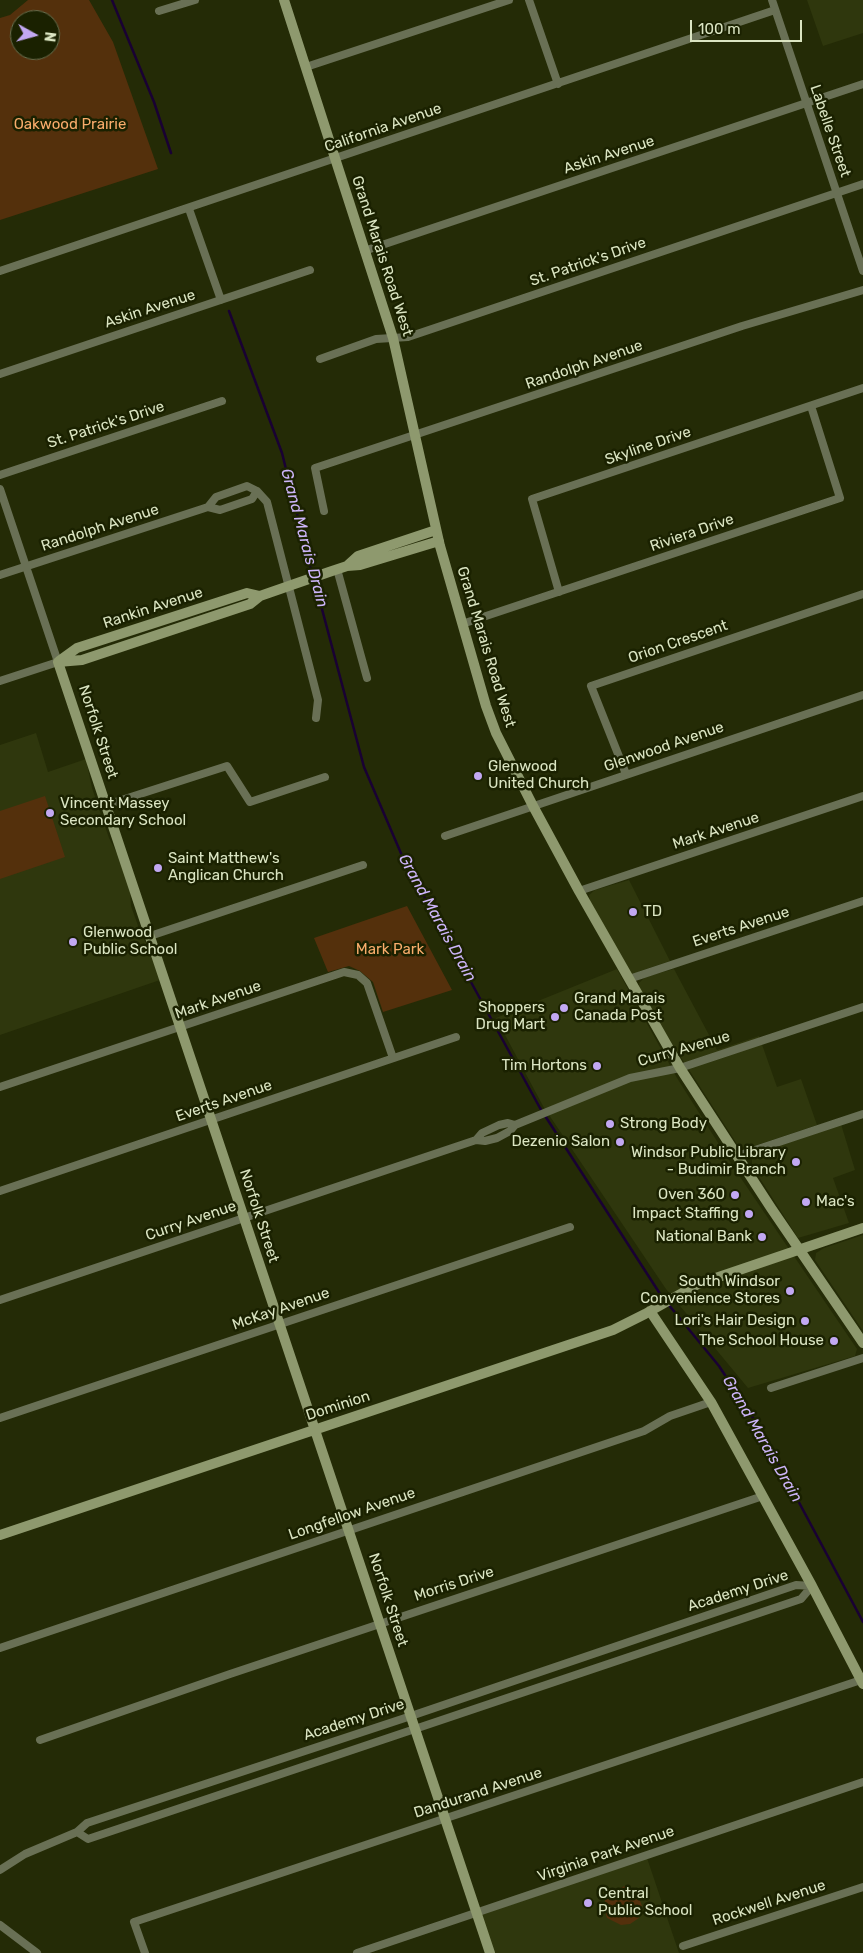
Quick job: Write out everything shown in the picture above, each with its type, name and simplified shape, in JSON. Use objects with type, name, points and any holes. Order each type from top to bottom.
[{"type":"street","points":[[159,11],[194,0]]},
{"type":"street","name":"Grand Marais Road West","points":[[284,0],[393,338],[438,536],[462,624],[493,724],[503,749],[579,891],[680,1068],[863,1343]]},
{"type":"street","points":[[306,67],[509,0]]},
{"type":"street","points":[[529,0],[558,84]]},
{"type":"street","name":"Labelle Street","points":[[772,0],[863,271]]},
{"type":"street","name":"California Avenue","points":[[0,271],[189,209],[775,10]]},
{"type":"street","name":"Askin Avenue","points":[[364,251],[863,84]]},
{"type":"street","name":"St. Patrick's Drive","points":[[320,359],[376,340],[408,337],[863,184]]},
{"type":"street","points":[[189,209],[221,300]]},
{"type":"street","name":"Askin Avenue","points":[[0,374],[310,270]]},
{"type":"street","name":"Randolph Avenue","points":[[324,511],[315,468],[416,436],[742,326],[863,290]]},
{"type":"street","name":"Skyline Drive","points":[[559,592],[532,499],[863,388]]},
{"type":"street","name":"St. Patrick's Drive","points":[[0,474],[222,401]]},
{"type":"street","name":"Riviera Drive","points":[[462,624],[840,498],[811,406]]},
{"type":"street","name":"Randolph Avenue","points":[[0,575],[208,507],[220,510],[252,499],[257,491],[247,486],[216,496],[208,507]]},
{"type":"street","name":"Norfolk Street","points":[[0,488],[490,1953]]},
{"type":"street","points":[[257,491],[267,502],[291,585],[318,700],[316,718]]},
{"type":"street","name":"Rankin Avenue","points":[[0,681],[58,662],[82,660],[92,657],[250,604],[260,596],[348,566],[358,556],[438,536]]},
{"type":"street","points":[[333,570],[367,678]]},
{"type":"street","name":"Orion Crescent","points":[[626,774],[592,686],[863,594]]},
{"type":"street","name":"Glenwood Avenue","points":[[445,836],[863,695]]},
{"type":"street","points":[[106,805],[227,766],[250,802],[325,777]]},
{"type":"street","name":"Mark Avenue","points":[[579,891],[863,796]]},
{"type":"street","points":[[150,936],[362,866]]},
{"type":"street","name":"Everts Avenue","points":[[629,979],[863,901]]},
{"type":"street","name":"Mark Avenue","points":[[0,1087],[344,972],[358,975],[367,983],[393,1058]]},
{"type":"street","name":"Curry Avenue","points":[[0,1300],[476,1140],[485,1141],[497,1138],[510,1131],[515,1125],[630,1078],[680,1068],[863,1007]]},
{"type":"street","name":"Everts Avenue","points":[[0,1191],[456,1037]]},
{"type":"street","points":[[737,1156],[863,1114]]},
{"type":"street","name":"Curry Avenue","points":[[476,1140],[482,1133],[499,1125],[508,1123],[515,1125]]},
{"type":"street","name":"McKay Avenue","points":[[0,1418],[570,1227]]},
{"type":"street","name":"Dominion","points":[[0,1535],[613,1330],[681,1293],[715,1278],[863,1228]]},
{"type":"street","points":[[650,1311],[711,1402],[812,1586],[862,1682]]},
{"type":"street","points":[[771,1388],[863,1358]]},
{"type":"street","name":"Longfellow Avenue","points":[[0,1648],[644,1431],[670,1416],[711,1402]]},
{"type":"street","name":"Morris Drive","points":[[40,1740],[763,1496]]},
{"type":"street","name":"Academy Drive","points":[[0,1870],[25,1854],[77,1832],[87,1822],[411,1716],[796,1585],[812,1586]]},
{"type":"street","name":"Academy Drive","points":[[77,1832],[88,1839],[801,1599],[812,1586]]},
{"type":"street","name":"Dandurand Avenue","points":[[145,1953],[134,1922],[862,1682]]},
{"type":"street","name":"Virginia Park Avenue","points":[[357,1953],[863,1782]]},
{"type":"street","name":"Rockwell Avenue","points":[[683,1946],[863,1887]]},
{"type":"street","points":[[0,1925],[37,1953]]},
{"type":"shaded area","points":[[807,0],[863,0],[863,33],[823,46]]},
{"type":"shaded area","points":[[36,733],[48,772],[86,759],[92,788],[109,838],[120,859],[130,891],[131,906],[142,937],[150,948],[160,980],[0,1035],[0,745]]},
{"type":"shaded area","points":[[629,880],[670,961],[631,976],[590,901],[589,895],[595,890]]},
{"type":"shaded area","points":[[617,969],[677,1078],[734,1168],[857,1349],[855,1356],[748,1388],[666,1289],[543,1106],[496,1018]]},
{"type":"shaded area","points":[[674,969],[717,1050],[759,1036],[777,1087],[801,1079],[817,1125],[751,1147],[742,1147],[737,1144],[640,994],[639,983],[645,977]]},
{"type":"shaded area","points":[[841,1124],[855,1170],[833,1178],[849,1223],[798,1238],[752,1166],[752,1159],[757,1153]]},
{"type":"shaded area","points":[[863,1235],[863,1331],[815,1260],[816,1253],[824,1248]]},
{"type":"shaded area","name":"Central Public School","points":[[647,1858],[679,1953],[494,1953],[481,1915]]},
{"type":"green space","name":"Oakwood Prairie","points":[[28,0],[89,0],[113,42],[158,169],[0,220],[0,18],[10,15],[10,60],[60,60],[60,10],[16,10]]},
{"type":"green space","points":[[45,796],[65,857],[0,879],[0,811]]},
{"type":"green space","name":"Mark Park","points":[[407,906],[452,990],[383,1012],[373,982],[360,971],[349,966],[328,972],[314,938]]},
{"type":"green space","points":[[625,1886],[637,1893],[642,1906],[639,1908],[639,1918],[630,1924],[621,1925],[607,1918],[604,1908],[605,1900],[612,1896],[611,1892]]},
{"type":"waterway","name":"Grand Marais Drain","points":[[112,0],[154,102],[171,153]]},
{"type":"waterway","name":"Grand Marais Drain","points":[[229,311],[282,453],[312,574]]},
{"type":"waterway","name":"Grand Marais Drain","points":[[314,579],[364,767],[403,858],[540,1108],[664,1300]]},
{"type":"waterway","name":"Grand Marais Drain","points":[[668,1304],[719,1366],[757,1424],[863,1622]]},
{"type":"place","name":"Glenwood United Church","points":[[478,776]]},
{"type":"place","name":"Vincent Massey Secondary School","points":[[50,813]]},
{"type":"place","name":"Saint Matthew's Anglican Church","points":[[158,868]]},
{"type":"place","name":"TD","points":[[633,912]]},
{"type":"place","name":"Glenwood Public School","points":[[73,942]]},
{"type":"place","name":"Grand Marais Canada Post","points":[[564,1008]]},
{"type":"place","name":"Shoppers Drug Mart","points":[[555,1017]]},
{"type":"place","name":"Tim Hortons","points":[[597,1066]]},
{"type":"place","name":"Strong Body","points":[[610,1124]]},
{"type":"place","name":"Dezenio Salon","points":[[620,1142]]},
{"type":"place","name":"Windsor Public Library - Budimir Branch","points":[[796,1162]]},
{"type":"place","name":"Oven 360","points":[[735,1195]]},
{"type":"place","name":"Mac's","points":[[806,1202]]},
{"type":"place","name":"Impact Staffing","points":[[749,1214]]},
{"type":"place","name":"National Bank","points":[[762,1237]]},
{"type":"place","name":"South Windsor Convenience Stores","points":[[790,1291]]},
{"type":"place","name":"Lori's Hair Design","points":[[805,1321]]},
{"type":"place","name":"The School House","points":[[834,1341]]},
{"type":"place","name":"Central Public School","points":[[588,1903]]}]
